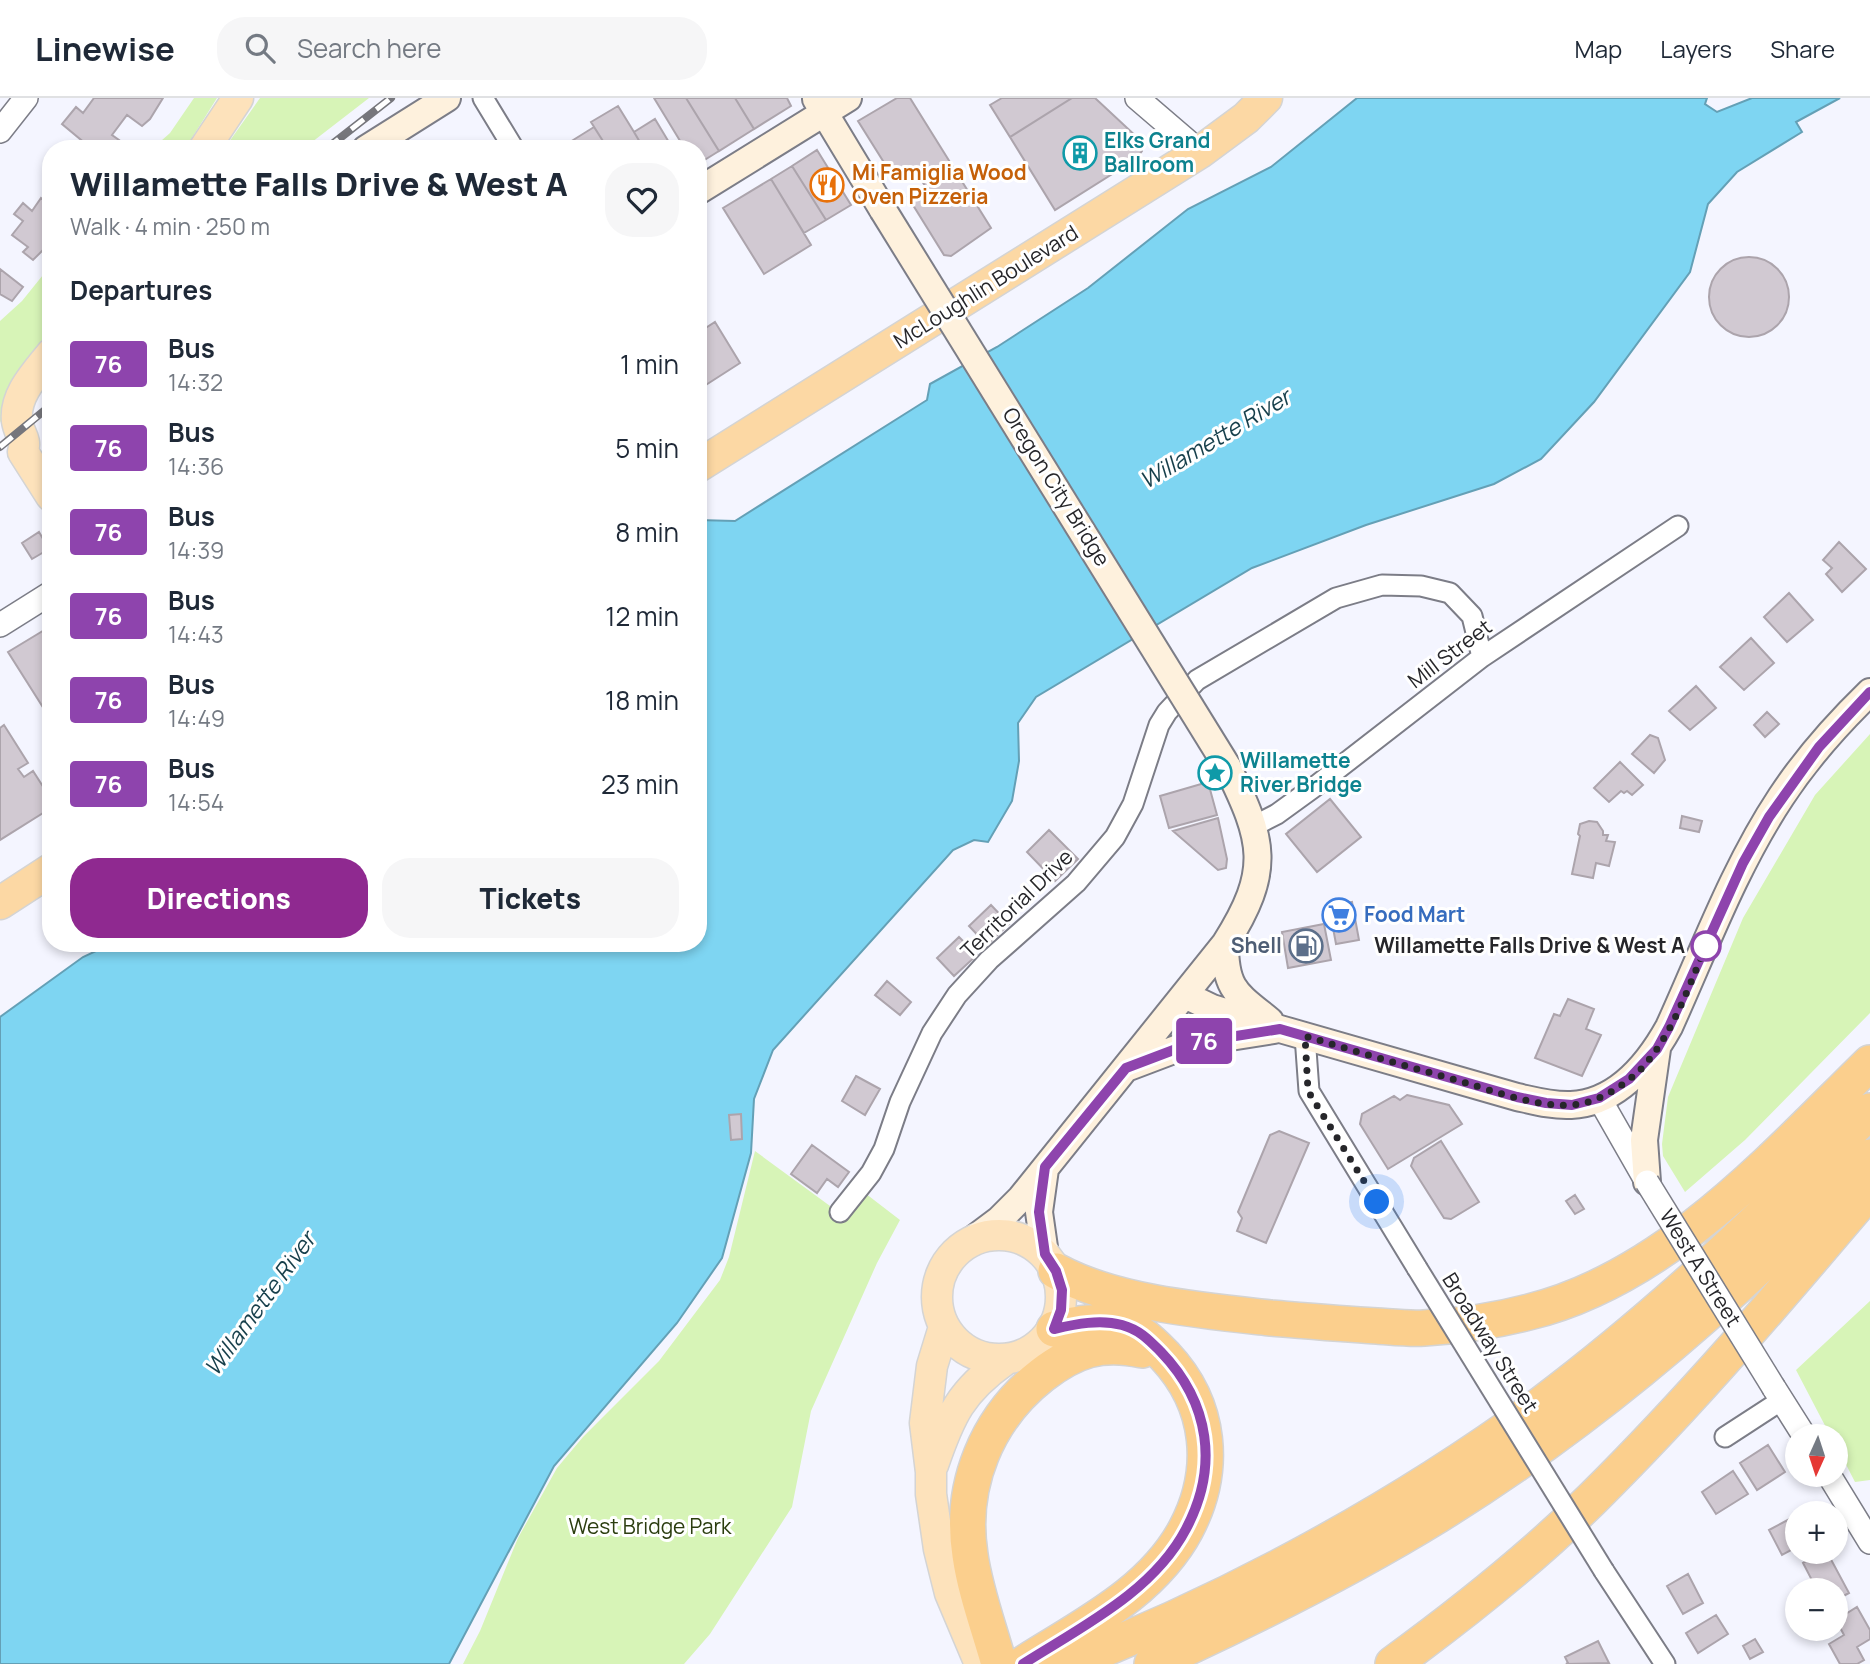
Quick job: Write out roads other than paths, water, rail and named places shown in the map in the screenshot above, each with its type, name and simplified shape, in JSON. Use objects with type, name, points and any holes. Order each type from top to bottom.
[{"type":"highway","name":"McLoughlin Boulevard","points":[[707,457],[1200,152],[1246,118],[1266,98]]},
{"type":"highway","points":[[0,903],[42,876]]},
{"type":"highway","points":[[1051,1262],[1078,1283],[1102,1292],[1227,1313],[1325,1323],[1423,1328],[1530,1312],[1572,1298],[1655,1255],[1751,1179],[1870,1063]]},
{"type":"highway","points":[[1023,1664],[1101,1633],[1235,1588],[1340,1533],[1426,1482],[1512,1424],[1598,1359],[1672,1298],[1786,1194],[1870,1111]]},
{"type":"highway","points":[[1152,1664],[1305,1591],[1372,1554],[1439,1514],[1561,1432],[1751,1272],[1870,1157]]},
{"type":"highway","points":[[1393,1664],[1510,1573],[1593,1498],[1710,1375],[1870,1190]]},
{"type":"highway","points":[[1054,1329],[1084,1322],[1122,1325],[1143,1334],[1174,1365],[1193,1397],[1203,1423],[1206,1470],[1199,1498],[1186,1529],[1167,1558],[1101,1633],[1066,1664]]},
{"type":"highway","points":[[999,1664],[970,1555],[967,1518],[972,1483],[983,1447],[999,1418],[1029,1385],[1063,1360],[1088,1349],[1110,1346],[1141,1350],[1174,1365]]},
{"type":"main road","points":[[210,140],[238,98]]},
{"type":"main road","points":[[380,140],[447,98]]},
{"type":"main road","points":[[707,185],[819,105],[848,98]]},
{"type":"main road","name":"Oregon City Bridge","points":[[819,105],[1227,766],[1254,826],[1258,844],[1255,881],[1248,905],[1225,944],[1021,1198],[999,1220],[971,1241]]},
{"type":"main road","points":[[42,366],[20,397],[17,419],[23,437],[23,452],[42,482]]},
{"type":"main road","points":[[23,437],[36,443],[42,453]]},
{"type":"main road","points":[[1185,995],[1212,1008],[1292,1033],[1498,1092],[1546,1103],[1572,1105],[1599,1098],[1629,1079],[1657,1049],[1743,863],[1769,817],[1819,747],[1870,692]]},
{"type":"main road","points":[[1225,944],[1225,965],[1231,985],[1240,997],[1292,1033]]},
{"type":"main road","points":[[1126,1068],[1192,1043],[1292,1033]]},
{"type":"main road","points":[[1647,1182],[1644,1140],[1657,1049]]},
{"type":"main road","points":[[1045,1167],[1039,1212],[1051,1262],[1062,1290],[1061,1310],[1054,1329],[1041,1344],[1024,1355],[1004,1360],[986,1359],[969,1353],[955,1342],[944,1327],[937,1308],[937,1288],[943,1269],[954,1253],[971,1241],[990,1235],[1010,1235],[1029,1242],[1051,1262]]},
{"type":"main road","points":[[944,1327],[932,1366],[926,1402],[925,1423],[931,1494],[943,1570],[956,1610],[980,1664]]},
{"type":"main road","points":[[931,1472],[953,1412],[983,1376],[1004,1360]]},
{"type":"street","points":[[0,131],[26,98]]},
{"type":"street","points":[[483,98],[509,140]]},
{"type":"street","points":[[1137,98],[1200,152]]},
{"type":"street","name":"Mill Street","points":[[1254,826],[1278,814],[1482,657],[1678,526]]},
{"type":"street","name":"Territorial Drive","points":[[840,1212],[871,1174],[932,1033],[951,1004],[989,960],[1076,883],[1115,837],[1133,804],[1159,725],[1167,712],[1197,680],[1336,598],[1382,585],[1421,586],[1450,593],[1472,616],[1482,657]]},
{"type":"street","points":[[0,625],[42,599]]},
{"type":"street","name":"Broadway Street","points":[[1292,1033],[1308,1091],[1604,1571],[1665,1664]]},
{"type":"street","name":"West A Street","points":[[1599,1098],[1647,1182],[1797,1424]]},
{"type":"street","points":[[1725,1437],[1778,1394]]},
{"type":"street","points":[[1837,1488],[1870,1542]]},
{"type":"water","name":"Willamette River","points":[[1357,98],[1707,98],[1705,104],[1717,112],[1752,98],[1840,98],[1796,122],[1802,132],[1737,172],[1708,204],[1690,272],[1594,402],[1541,459],[1494,484],[1366,525],[1252,568],[1036,697],[1018,723],[1019,761],[1012,801],[988,842],[974,840],[953,850],[773,1050],[754,1099],[751,1153],[722,1258],[677,1323],[554,1466],[449,1664],[0,1664],[0,1017],[94,952],[707,952],[707,520],[735,521],[927,400],[930,384],[997,347],[1088,288],[1188,209],[1271,167]]},
{"type":"railway","points":[[337,140],[391,98]]},
{"type":"railway","points":[[0,447],[42,412]]},
{"type":"place","name":"Elks Grand Ballroom","points":[[1080,153]]},
{"type":"place","name":"Mi Famiglia Wood Oven Pizzeria","points":[[827,185]]},
{"type":"place","name":"Willamette River Bridge","points":[[1215,773]]},
{"type":"place","name":"Food Mart","points":[[1339,915]]},
{"type":"place","name":"Shell","points":[[1306,946]]},
{"type":"place","name":"Willamette Falls Drive & West A","points":[[1706,946]]},
{"type":"park label","name":"West Bridge Park","points":[[650,1527]]}]
